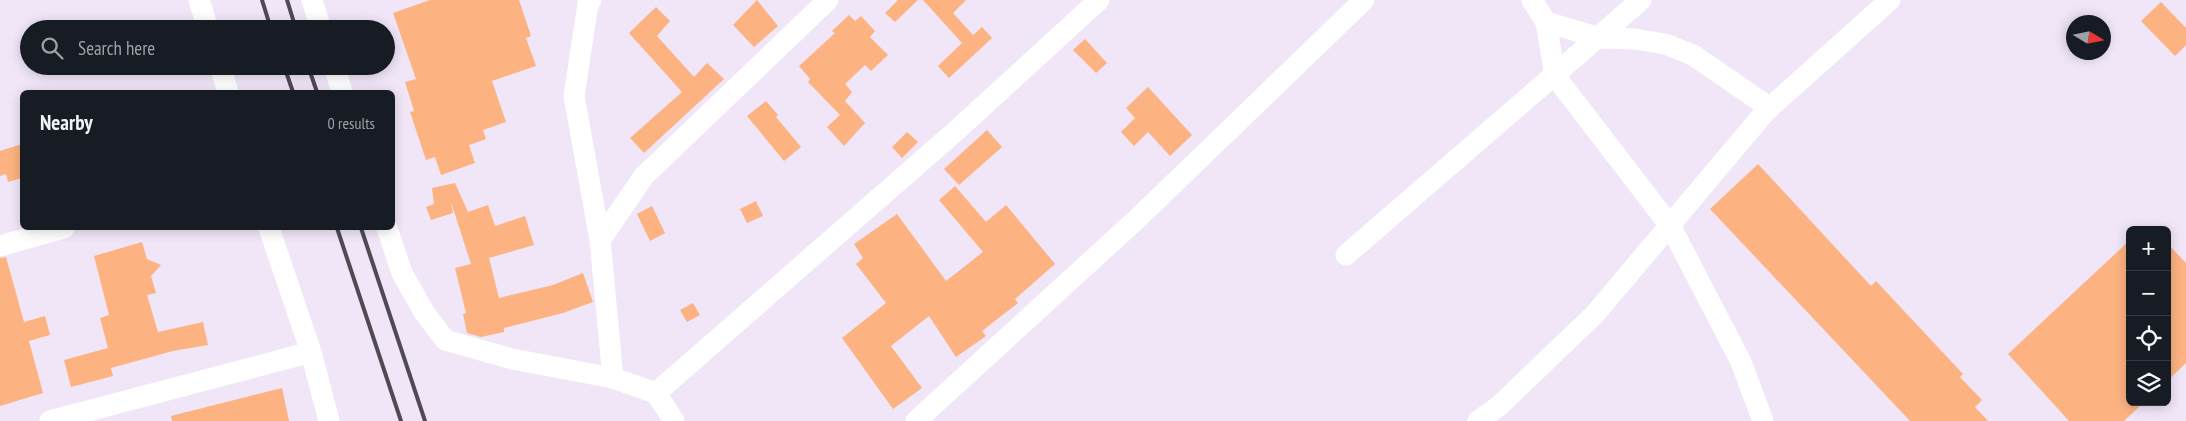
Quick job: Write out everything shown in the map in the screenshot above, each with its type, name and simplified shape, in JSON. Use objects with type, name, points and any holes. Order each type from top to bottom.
[{"type":"street","points":[[199,0],[205,20]]},
{"type":"street","points":[[312,0],[318,20]]},
{"type":"street","points":[[591,0],[588,4],[574,96],[600,240],[613,378]]},
{"type":"street","points":[[600,240],[644,176],[828,0]]},
{"type":"street","points":[[656,393],[957,130],[1099,0]]},
{"type":"street","points":[[916,421],[1138,218],[1364,0]]},
{"type":"street","points":[[1532,0],[1546,22],[1555,76],[1671,227],[1741,362],[1763,421]]},
{"type":"street","points":[[1346,255],[1600,38],[1641,0]]},
{"type":"street","points":[[1478,421],[1498,406],[1595,314],[1671,227],[1770,108],[1890,0]]},
{"type":"street","points":[[1546,22],[1600,38],[1635,39],[1665,44],[1693,55],[1770,108]]},
{"type":"street","points":[[223,75],[227,90]]},
{"type":"street","points":[[337,75],[341,90]]},
{"type":"street","points":[[0,246],[57,230]]},
{"type":"street","points":[[270,230],[311,352],[328,421]]},
{"type":"street","points":[[388,230],[402,272],[424,312],[445,340],[512,359],[613,378],[656,393],[674,421]]},
{"type":"street","points":[[50,421],[311,352]]},
{"type":"building","points":[[430,0],[519,0],[531,36],[526,38],[536,66],[492,81],[506,122],[483,130],[486,139],[469,145],[475,163],[441,175],[435,157],[426,160],[410,112],[414,111],[405,82],[416,79],[393,13]]},
{"type":"building","points":[[757,0],[778,26],[754,47],[733,25]]},
{"type":"building","points":[[898,0],[918,0],[895,22],[885,13]]},
{"type":"building","points":[[923,0],[966,0],[953,13],[973,35],[982,27],[992,38],[949,78],[938,66],[962,43]]},
{"type":"building","points":[[2161,2],[2186,28],[2186,45],[2175,56],[2141,21]]},
{"type":"building","points":[[656,7],[670,21],[657,36],[694,77],[707,63],[724,79],[644,153],[630,138],[682,92],[629,33]]},
{"type":"building","points":[[849,15],[855,21],[861,16],[875,31],[870,37],[888,55],[871,71],[865,65],[845,84],[852,92],[845,101],[865,123],[844,146],[827,127],[840,115],[808,82],[810,79],[799,66],[835,33],[832,31]]},
{"type":"building","points":[[1085,39],[1107,63],[1096,73],[1073,50]]},
{"type":"building","points":[[1148,87],[1192,135],[1170,156],[1148,132],[1134,146],[1121,132],[1135,118],[1126,108]]},
{"type":"building","points":[[766,101],[778,115],[776,117],[801,147],[784,161],[747,116]]},
{"type":"building","points":[[987,130],[1002,147],[959,185],[944,169]]},
{"type":"building","points":[[907,132],[918,142],[902,158],[892,147]]},
{"type":"building","points":[[20,145],[20,179],[8,182],[6,174],[0,176],[0,151]]},
{"type":"building","points":[[1758,164],[1871,286],[1876,281],[1963,374],[1960,377],[1982,400],[1975,407],[1988,421],[1910,421],[1710,209]]},
{"type":"building","points":[[455,183],[468,212],[488,205],[495,226],[525,216],[534,245],[489,258],[499,298],[553,285],[583,273],[593,302],[563,313],[504,328],[504,332],[481,337],[467,333],[463,314],[466,313],[455,268],[471,264],[451,202],[453,213],[431,220],[426,207],[434,204],[432,188]]},
{"type":"building","points":[[955,186],[986,222],[1006,205],[1055,264],[1015,299],[1018,303],[982,331],[986,336],[956,357],[929,316],[891,346],[922,388],[893,409],[842,338],[886,303],[856,264],[863,258],[854,244],[897,214],[946,281],[983,252],[939,200]]},
{"type":"building","points":[[756,201],[763,216],[747,223],[740,209]]},
{"type":"building","points":[[652,206],[665,233],[650,241],[637,214]]},
{"type":"building","points":[[142,242],[147,259],[161,265],[151,276],[156,293],[147,295],[158,332],[203,322],[208,345],[173,351],[111,368],[113,376],[71,387],[64,360],[108,348],[100,318],[109,315],[94,256]]},
{"type":"building","points":[[2126,244],[2126,406],[2140,406],[2124,421],[2069,421],[2008,354]]},
{"type":"building","points":[[2171,247],[2186,263],[2186,363],[2171,377]]},
{"type":"building","points":[[6,257],[24,322],[45,316],[50,335],[29,341],[43,393],[0,406],[0,258]]},
{"type":"building","points":[[693,303],[700,315],[687,322],[680,310]]},
{"type":"building","points":[[282,388],[289,421],[172,421],[171,416]]},
{"type":"railway","points":[[262,0],[268,20]]},
{"type":"railway","points":[[287,0],[293,20]]},
{"type":"railway","points":[[287,75],[292,90]]},
{"type":"railway","points":[[311,75],[316,90]]},
{"type":"railway","points":[[338,230],[401,421]]},
{"type":"railway","points":[[362,230],[425,421]]}]
